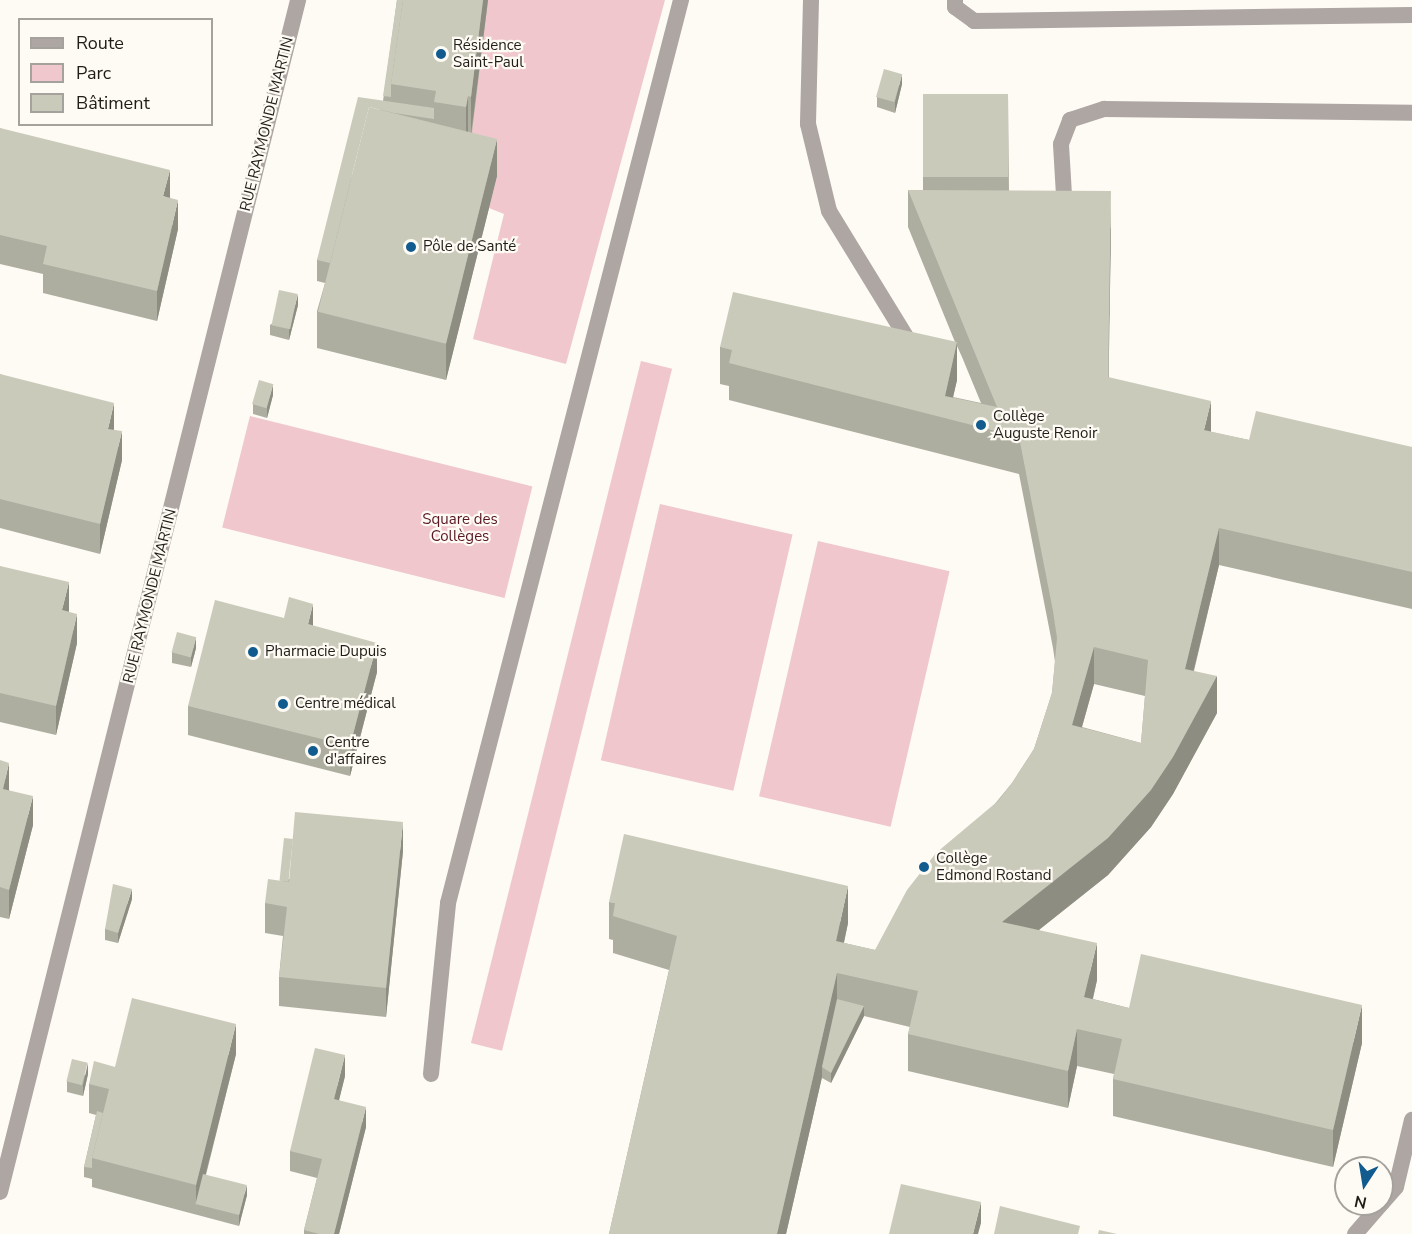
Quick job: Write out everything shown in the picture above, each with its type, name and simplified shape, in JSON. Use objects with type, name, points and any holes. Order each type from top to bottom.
[{"type":"street","name":"RUE RAYMONDE MARTIN","points":[[0,1192],[298,0]]},
{"type":"street","points":[[431,1074],[448,903],[681,0]]},
{"type":"street","points":[[811,0],[808,124],[829,211],[923,363]]},
{"type":"street","points":[[955,0],[955,7],[974,21],[1412,15]]},
{"type":"street","points":[[1065,212],[1060,144],[1071,120],[1104,109],[1412,113]]},
{"type":"street","points":[[1394,1189],[1412,1120]]},
{"type":"street","points":[[1355,1234],[1370,1216]]},
{"type":"green space","points":[[488,0],[665,0],[566,364],[473,339],[504,214],[489,208],[497,176],[466,144]]},
{"type":"green space","points":[[641,361],[672,369],[502,1051],[471,1043]]},
{"type":"green space","name":"Square des Collèges","points":[[250,416],[532,486],[505,598],[222,528]]},
{"type":"green space","points":[[660,504],[793,535],[733,791],[601,760]]},
{"type":"green space","points":[[818,541],[950,571],[891,827],[759,796]]},
{"type":"building","points":[[397,0],[403,0],[391,97],[383,96]]},
{"type":"building","name":"Résidence Saint-Paul","points":[[403,0],[483,0],[471,97],[468,96],[466,107],[434,102],[436,91],[391,84]]},
{"type":"building","points":[[884,69],[902,74],[894,102],[876,97]]},
{"type":"building","points":[[923,94],[1008,94],[1008,177],[923,177]]},
{"type":"building","points":[[358,97],[434,108],[434,119],[369,107],[330,263],[317,260]]},
{"type":"building","name":"Pôle de Santé","points":[[369,107],[497,139],[446,344],[318,312]]},
{"type":"building","points":[[0,128],[170,170],[163,196],[178,200],[157,291],[43,264],[47,246],[0,235]]},
{"type":"building","points":[[908,190],[1111,191],[1108,377],[1211,401],[1204,430],[1249,440],[1256,411],[1412,447],[1412,572],[1219,528],[1185,669],[1217,676],[1173,757],[1151,790],[1108,838],[1002,922],[1097,943],[1084,997],[1129,1008],[1141,954],[1362,1005],[1333,1130],[1113,1079],[1122,1039],[1077,1029],[1068,1071],[908,1034],[918,991],[837,973],[777,1234],[609,1234],[677,936],[613,916],[615,903],[609,902],[624,834],[848,886],[836,941],[875,950],[907,890],[936,853],[998,801],[1012,783],[1034,749],[1052,693],[1057,638],[1019,437],[729,363],[732,350],[720,347],[733,292],[957,342],[945,396],[997,407]],"holes":[[[1094,647],[1148,660],[1141,743],[1072,725]]]},
{"type":"building","points":[[279,290],[298,294],[290,329],[272,325]]},
{"type":"building","points":[[0,374],[114,403],[108,429],[122,431],[100,524],[0,499]]},
{"type":"building","points":[[259,380],[273,384],[267,408],[252,404]]},
{"type":"building","points":[[0,566],[69,582],[62,610],[77,614],[56,706],[0,693]]},
{"type":"building","name":"Centre médical","points":[[289,597],[313,604],[308,624],[377,643],[350,746],[188,706],[215,600],[284,618]]},
{"type":"building","points":[[177,632],[196,637],[191,657],[172,652]]},
{"type":"building","points":[[0,760],[9,763],[3,789],[33,796],[9,890],[0,887]]},
{"type":"building","points":[[295,812],[403,822],[386,988],[279,977],[287,907],[265,903],[268,879],[289,882]]},
{"type":"building","points":[[284,838],[293,839],[288,882],[280,881]]},
{"type":"building","points":[[113,884],[132,889],[118,933],[105,929]]},
{"type":"building","points":[[132,998],[236,1024],[196,1185],[92,1158],[109,1089],[89,1084],[94,1061],[115,1067]]},
{"type":"building","points":[[837,999],[864,1006],[831,1073],[822,1067]]},
{"type":"building","points":[[315,1048],[345,1055],[334,1099],[366,1107],[334,1234],[319,1234],[304,1230],[322,1159],[290,1151]]},
{"type":"building","points":[[72,1059],[88,1063],[82,1085],[66,1081]]},
{"type":"building","points":[[97,1111],[103,1113],[92,1158],[92,1168],[84,1167]]},
{"type":"building","points":[[203,1174],[247,1185],[239,1215],[196,1204]]},
{"type":"building","points":[[901,1184],[981,1202],[973,1234],[889,1234]]},
{"type":"building","points":[[1000,1206],[1080,1226],[1078,1234],[994,1234]]},
{"type":"building","points":[[1099,1230],[1117,1234],[1098,1234]]},
{"type":"place","name":"Résidence Saint-Paul","points":[[441,54]]},
{"type":"place","name":"Pôle de Santé","points":[[411,247]]},
{"type":"place","name":"Collège Auguste Renoir","points":[[981,425]]},
{"type":"place","name":"Pharmacie Dupuis","points":[[253,652]]},
{"type":"place","name":"Centre médical","points":[[283,704]]},
{"type":"place","name":"Centre d'affaires","points":[[313,751]]},
{"type":"place","name":"Collège Edmond Rostand","points":[[924,867]]}]
